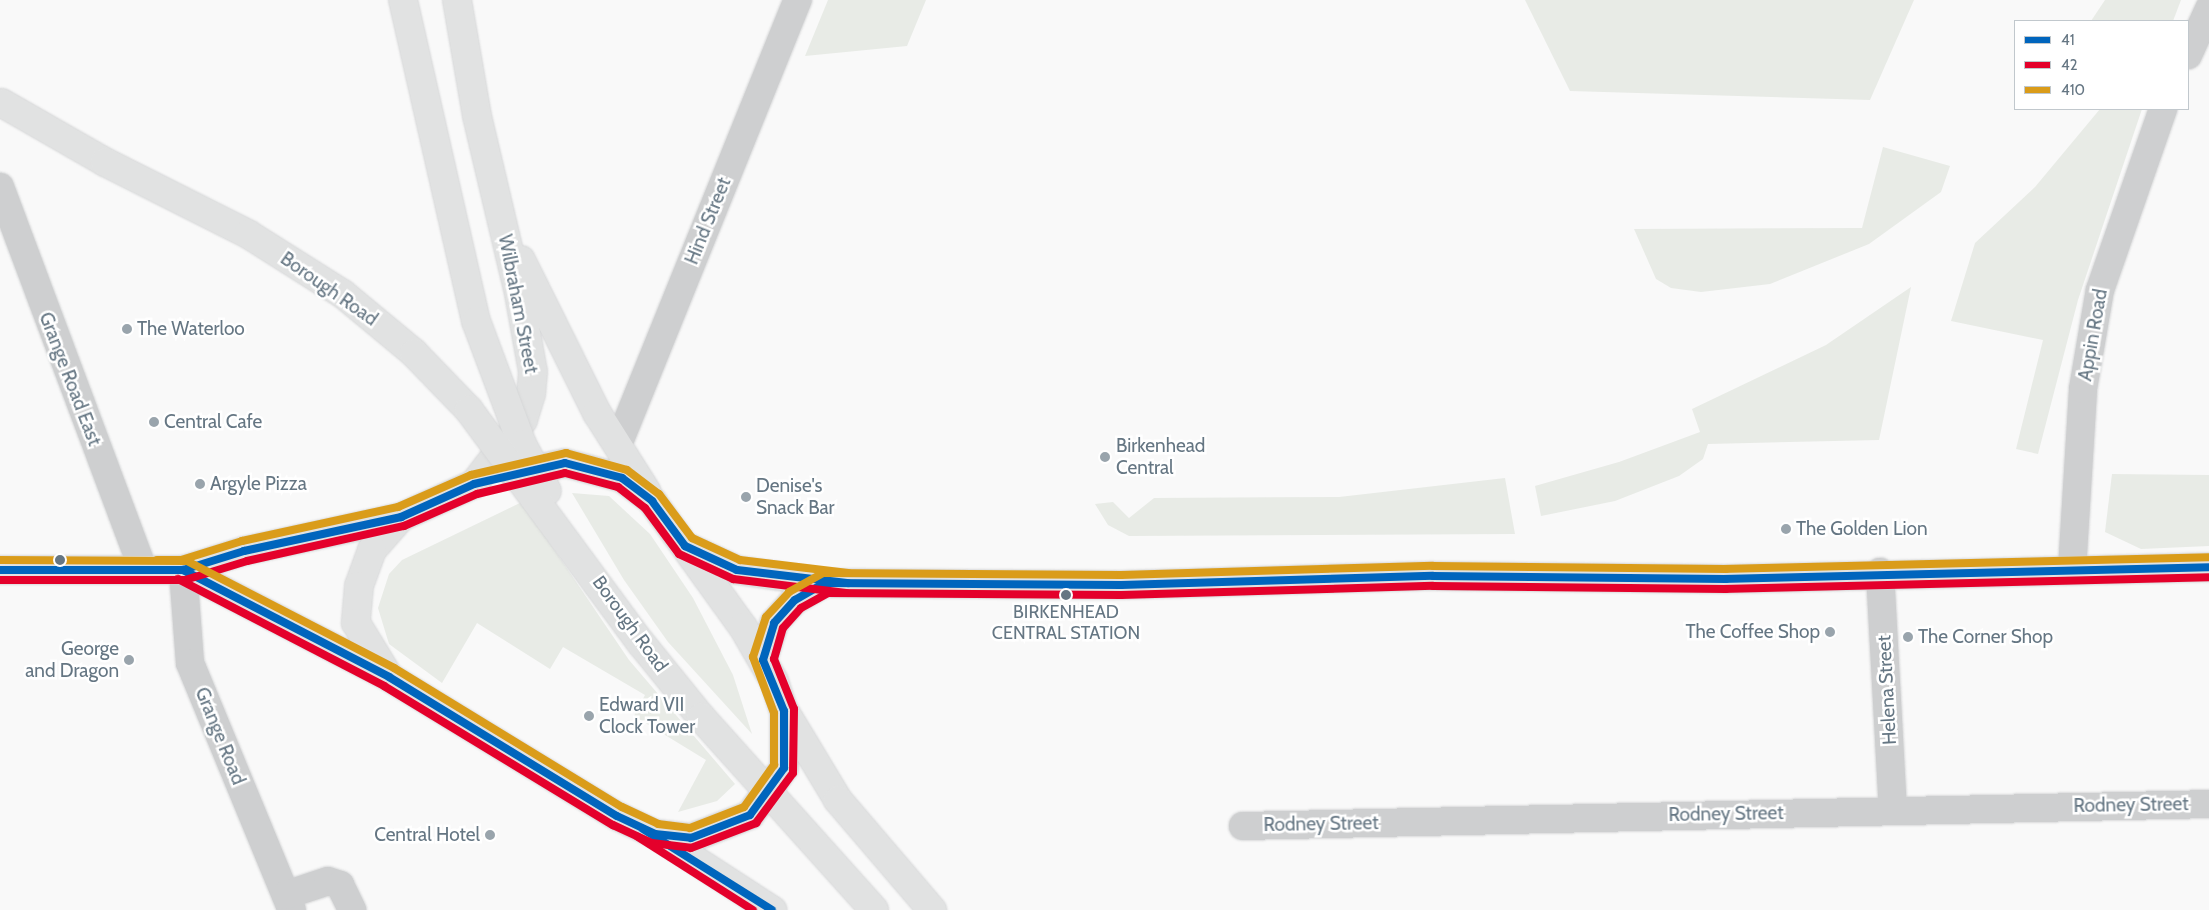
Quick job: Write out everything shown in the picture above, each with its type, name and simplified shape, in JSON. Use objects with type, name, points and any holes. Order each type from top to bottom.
[{"type":"main road","name":"Borough Road","points":[[403,0],[416,74],[476,320],[522,444],[585,563]]},
{"type":"main road","points":[[457,0],[477,116],[502,223]]},
{"type":"main road","name":"Borough Road","points":[[1,102],[105,162],[248,234],[343,294],[414,353],[469,410],[585,563],[641,643],[702,717],[874,910]]},
{"type":"main road","name":"Wilbraham Street","points":[[502,223],[597,412],[619,442],[652,501]]},
{"type":"main road","name":"Wilbraham Street","points":[[401,517],[474,484],[523,420],[531,394],[533,372],[502,223]]},
{"type":"main road","points":[[474,484],[565,463],[622,478],[652,501],[685,546],[762,660],[784,711],[838,800],[932,910]]},
{"type":"main road","points":[[0,570],[183,570],[244,551],[401,517]]},
{"type":"main road","points":[[389,677],[356,623],[359,586],[372,550],[401,517]]},
{"type":"main road","points":[[685,546],[737,570],[825,583],[1121,584],[1432,576],[1726,579],[1880,572],[2209,567]]},
{"type":"main road","points":[[183,570],[389,677],[617,816],[655,834],[772,910]]},
{"type":"main road","points":[[762,660],[774,623],[795,600],[825,583]]},
{"type":"main road","points":[[655,834],[691,838],[724,827],[750,815],[784,768],[784,711]]},
{"type":"street","name":"Hind Street","points":[[619,442],[798,0]]},
{"type":"street","points":[[2189,53],[2209,9]]},
{"type":"street","name":"Appin Road","points":[[2072,570],[2084,389],[2100,290],[2163,110]]},
{"type":"street","name":"Grange Road East","points":[[0,188],[143,569]]},
{"type":"street","name":"Grange Road","points":[[183,570],[190,663],[289,902],[328,882],[340,885],[352,910]]},
{"type":"street","name":"Helena Street","points":[[1880,572],[1893,809]]},
{"type":"street","name":"Rodney Street","points":[[1244,826],[1893,809],[2209,804]]},
{"type":"shaded area","points":[[828,0],[926,0],[907,46],[805,56]]},
{"type":"shaded area","points":[[1525,0],[1914,0],[1870,100],[1570,91]]},
{"type":"shaded area","points":[[2105,0],[2181,0],[2173,20],[2092,20]]},
{"type":"shaded area","points":[[2099,110],[2142,110],[2078,300],[2038,454],[2016,449],[2043,340],[1951,321],[1975,243],[2035,187]]},
{"type":"shaded area","points":[[1883,147],[1950,166],[1941,192],[1869,244],[1770,284],[1701,292],[1671,288],[1656,279],[1634,229],[1862,228]]},
{"type":"shaded area","points":[[1911,287],[1879,440],[1708,444],[1703,459],[1679,476],[1615,501],[1541,516],[1535,486],[1619,462],[1700,432],[1692,409],[1826,345]]},
{"type":"shaded area","points":[[2112,474],[2209,475],[2209,546],[2141,549],[2105,532]]},
{"type":"shaded area","points":[[1505,478],[1515,534],[1129,536],[1108,525],[1095,504],[1113,502],[1129,518],[1154,498],[1339,497]]},
{"type":"shaded area","points":[[572,493],[609,496],[650,534],[693,598],[733,675],[752,734],[668,642],[624,580]]},
{"type":"shaded area","points":[[522,502],[629,660],[735,784],[717,801],[678,812],[706,760],[634,716],[645,695],[563,647],[550,669],[477,623],[442,683],[389,644],[378,608],[389,574],[402,560]]},
{"type":"transit line","name":"410","points":[[157,560],[181,560],[242,541],[398,507],[471,475],[566,453],[627,470],[659,494],[692,538],[740,560],[848,573]]},
{"type":"transit line","name":"41","points":[[0,570],[183,570],[244,551],[401,517],[474,484],[565,463],[622,478],[652,501],[685,546],[737,570],[847,583]]},
{"type":"transit line","name":"42","points":[[0,580],[185,580],[247,561],[404,526],[477,494],[565,473],[618,487],[645,508],[679,554],[733,579],[846,593]]},
{"type":"transit line","name":"410","points":[[0,560],[187,561],[394,668],[622,807],[658,824],[690,828],[744,807],[774,765],[774,713],[753,657],[766,617],[789,592],[823,573],[1121,575],[1433,566],[1726,569],[2209,557]]},
{"type":"transit line","name":"41","points":[[183,570],[389,677],[617,816],[655,834],[691,838],[750,815],[784,768],[784,711],[763,660],[774,623],[795,600],[825,583],[1121,585],[1433,576],[1726,579],[2209,567]]},
{"type":"transit line","name":"42","points":[[178,579],[384,686],[613,825],[652,843],[691,848],[756,823],[793,773],[794,709],[774,659],[783,628],[801,608],[828,593],[1121,595],[1433,586],[1726,589],[2209,577]]},
{"type":"transit line","name":"41","points":[[643,829],[772,910]]},
{"type":"transit line","name":"42","points":[[638,837],[753,910]]},
{"type":"place","name":"The Waterloo","points":[[127,329]]},
{"type":"place","name":"Central Cafe","points":[[154,422]]},
{"type":"place","name":"Birkenhead Central","points":[[1105,457]]},
{"type":"place","name":"Argyle Pizza","points":[[200,484]]},
{"type":"place","name":"Denise's Snack Bar","points":[[746,497]]},
{"type":"place","name":"The Golden Lion","points":[[1786,529]]},
{"type":"place","name":"BIRKENHEAD CENTRAL STATION","points":[[1066,595]]},
{"type":"place","name":"The Coffee Shop","points":[[1830,632]]},
{"type":"place","name":"The Corner Shop","points":[[1908,637]]},
{"type":"place","name":"George and Dragon","points":[[129,660]]},
{"type":"place","name":"Edward VII Clock Tower","points":[[589,716]]},
{"type":"place","name":"Central Hotel","points":[[490,835]]}]
